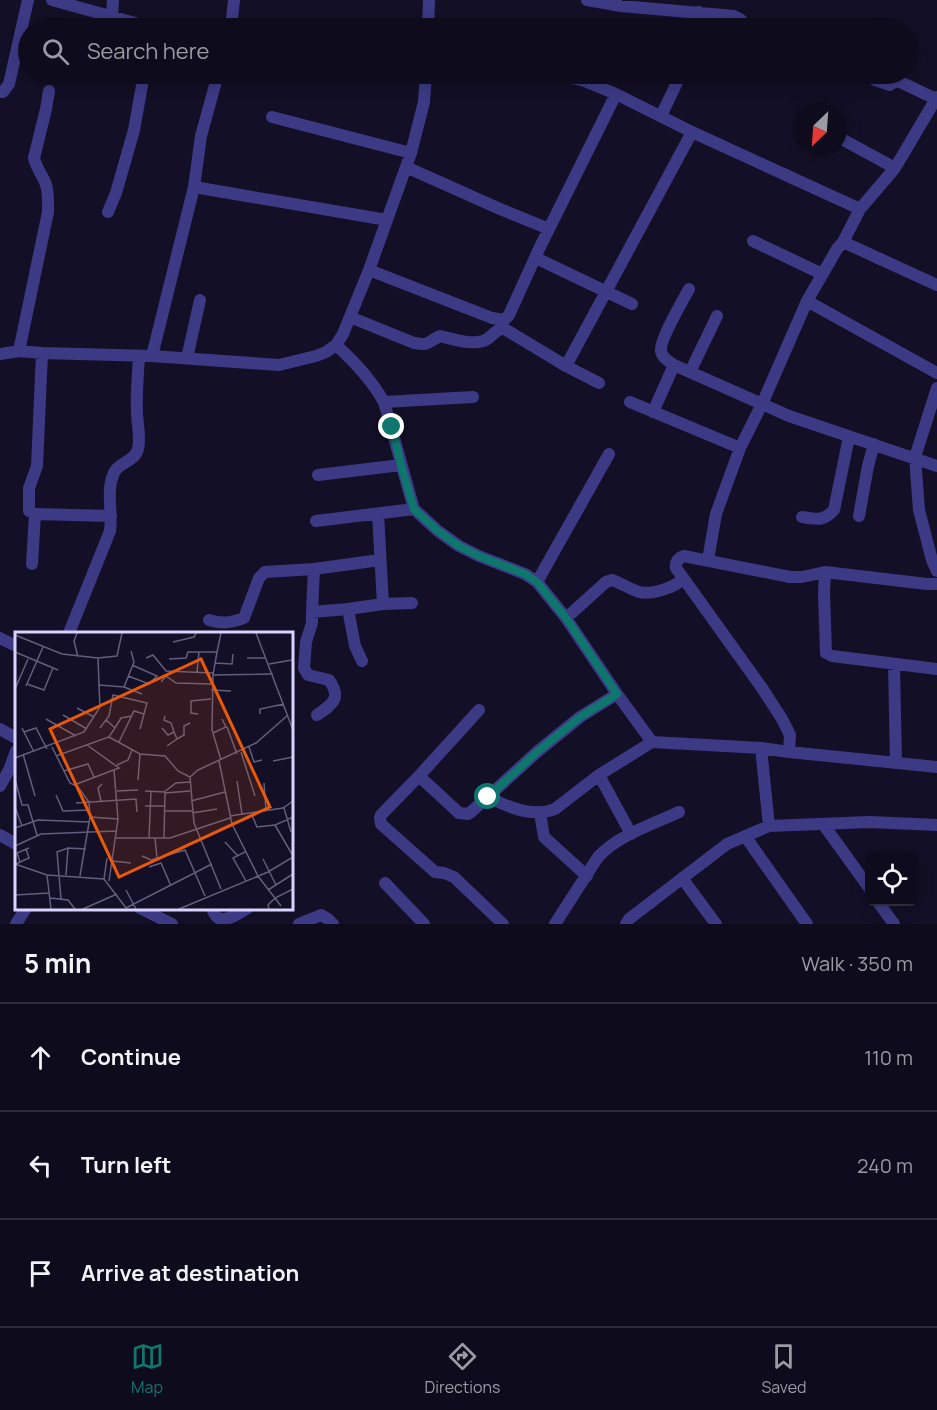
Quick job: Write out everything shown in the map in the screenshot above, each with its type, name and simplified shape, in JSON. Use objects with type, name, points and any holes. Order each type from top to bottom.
[{"type":"street","points":[[24,18],[28,0]]},
{"type":"street","points":[[52,0],[119,18]]},
{"type":"street","points":[[112,16],[113,0]]},
{"type":"street","points":[[232,18],[234,0]]},
{"type":"street","points":[[428,18],[429,0]]},
{"type":"street","points":[[587,0],[621,6],[691,8],[738,18]]},
{"type":"street","points":[[0,92],[3,92],[9,84],[18,44]]},
{"type":"street","points":[[108,212],[116,193],[134,130],[142,84]]},
{"type":"street","points":[[152,356],[194,187],[201,136],[215,84]]},
{"type":"street","points":[[0,354],[19,351],[152,356],[279,365],[316,356],[336,345],[343,334],[369,270],[411,153],[424,102],[425,84]]},
{"type":"street","points":[[592,84],[860,209]]},
{"type":"street","points":[[661,116],[676,84]]},
{"type":"street","points":[[708,560],[716,514],[740,448],[807,301],[860,209],[895,168],[936,98],[910,84]]},
{"type":"street","points":[[19,351],[48,212],[46,184],[34,158],[49,91]]},
{"type":"street","points":[[369,270],[498,320],[504,320],[509,315],[616,94]]},
{"type":"street","points":[[272,117],[411,153]]},
{"type":"street","points":[[566,366],[692,132]]},
{"type":"street","points":[[847,142],[895,168]]},
{"type":"street","points":[[406,167],[549,229]]},
{"type":"street","points":[[194,187],[387,220]]},
{"type":"street","points":[[753,241],[822,274]]},
{"type":"street","points":[[843,242],[937,285]]},
{"type":"street","points":[[536,258],[632,304]]},
{"type":"street","points":[[689,289],[661,345],[664,358],[674,365],[789,416],[937,466]]},
{"type":"street","points":[[187,358],[200,300]]},
{"type":"street","points":[[807,301],[937,373]]},
{"type":"street","points":[[690,372],[717,316]]},
{"type":"street","points":[[350,317],[423,345],[440,336],[472,342],[484,341],[495,331],[503,328],[599,383]]},
{"type":"street","points":[[491,337],[498,320]]},
{"type":"street","points":[[336,345],[356,363],[375,386],[384,402],[414,509],[459,546],[525,574],[537,582],[566,618],[652,742]]},
{"type":"street","points":[[29,511],[29,488],[37,466],[42,352]]},
{"type":"street","points":[[69,632],[110,531],[109,498],[114,474],[138,450],[136,410],[139,356]]},
{"type":"street","points":[[652,412],[674,365]]},
{"type":"street","points":[[937,388],[933,416],[915,457],[919,510],[937,571]]},
{"type":"street","points":[[384,402],[473,397]]},
{"type":"street","points":[[630,402],[740,448]]},
{"type":"street","points":[[802,517],[819,520],[827,517],[834,510],[849,437]]},
{"type":"street","points":[[859,516],[874,444]]},
{"type":"street","points":[[537,582],[609,454]]},
{"type":"street","points":[[318,475],[401,465]]},
{"type":"street","points":[[316,521],[414,509]]},
{"type":"street","points":[[32,564],[35,514],[111,516]]},
{"type":"street","points":[[378,514],[382,604]]},
{"type":"street","points":[[789,752],[790,735],[783,719],[676,568],[675,564],[681,557],[708,560],[790,577],[825,572],[937,584]]},
{"type":"street","points":[[209,620],[218,623],[232,623],[244,618],[259,578],[265,572],[314,569],[380,560]]},
{"type":"street","points":[[314,569],[312,623],[306,642],[303,668],[308,675],[328,680],[334,687],[335,698],[332,705],[317,715]]},
{"type":"street","points":[[825,572],[826,653],[832,656],[937,669]]},
{"type":"street","points":[[566,618],[606,582],[612,580],[647,593],[675,586],[683,578]]},
{"type":"street","points":[[312,612],[411,603]]},
{"type":"street","points":[[348,609],[355,646],[362,661]]},
{"type":"street","points":[[0,638],[15,646]]},
{"type":"street","points":[[894,664],[896,763]]},
{"type":"street","points":[[419,776],[459,813],[468,814],[575,721],[617,694]]},
{"type":"street","points":[[479,710],[380,818],[381,824],[435,872],[454,877],[503,924]]},
{"type":"street","points":[[0,729],[15,737]]},
{"type":"street","points":[[488,797],[519,810],[540,813],[555,809],[599,775],[652,742],[761,748],[937,766]]},
{"type":"street","points":[[761,748],[769,826]]},
{"type":"street","points":[[0,786],[13,772]]},
{"type":"street","points":[[599,775],[631,834]]},
{"type":"street","points":[[555,924],[598,857],[607,848],[679,812]]},
{"type":"street","points":[[540,813],[544,837],[587,876]]},
{"type":"street","points":[[629,922],[727,844],[769,826],[870,822],[937,825]]},
{"type":"street","points":[[822,824],[865,882]]},
{"type":"street","points":[[0,835],[15,843]]},
{"type":"street","points":[[746,836],[807,924]]},
{"type":"street","points":[[682,878],[716,924]]},
{"type":"street","points":[[385,884],[424,924]]},
{"type":"street","points":[[881,906],[894,924]]},
{"type":"street","points":[[16,924],[25,909]]},
{"type":"street","points":[[142,909],[172,924]]},
{"type":"street","points":[[213,909],[217,917],[226,920],[246,909]]},
{"type":"street","points":[[299,924],[321,915],[333,924]]},
{"type":"route","points":[[392,427],[414,509],[459,546],[525,574],[537,582],[566,618],[617,694],[580,717],[537,752],[488,797]]}]
